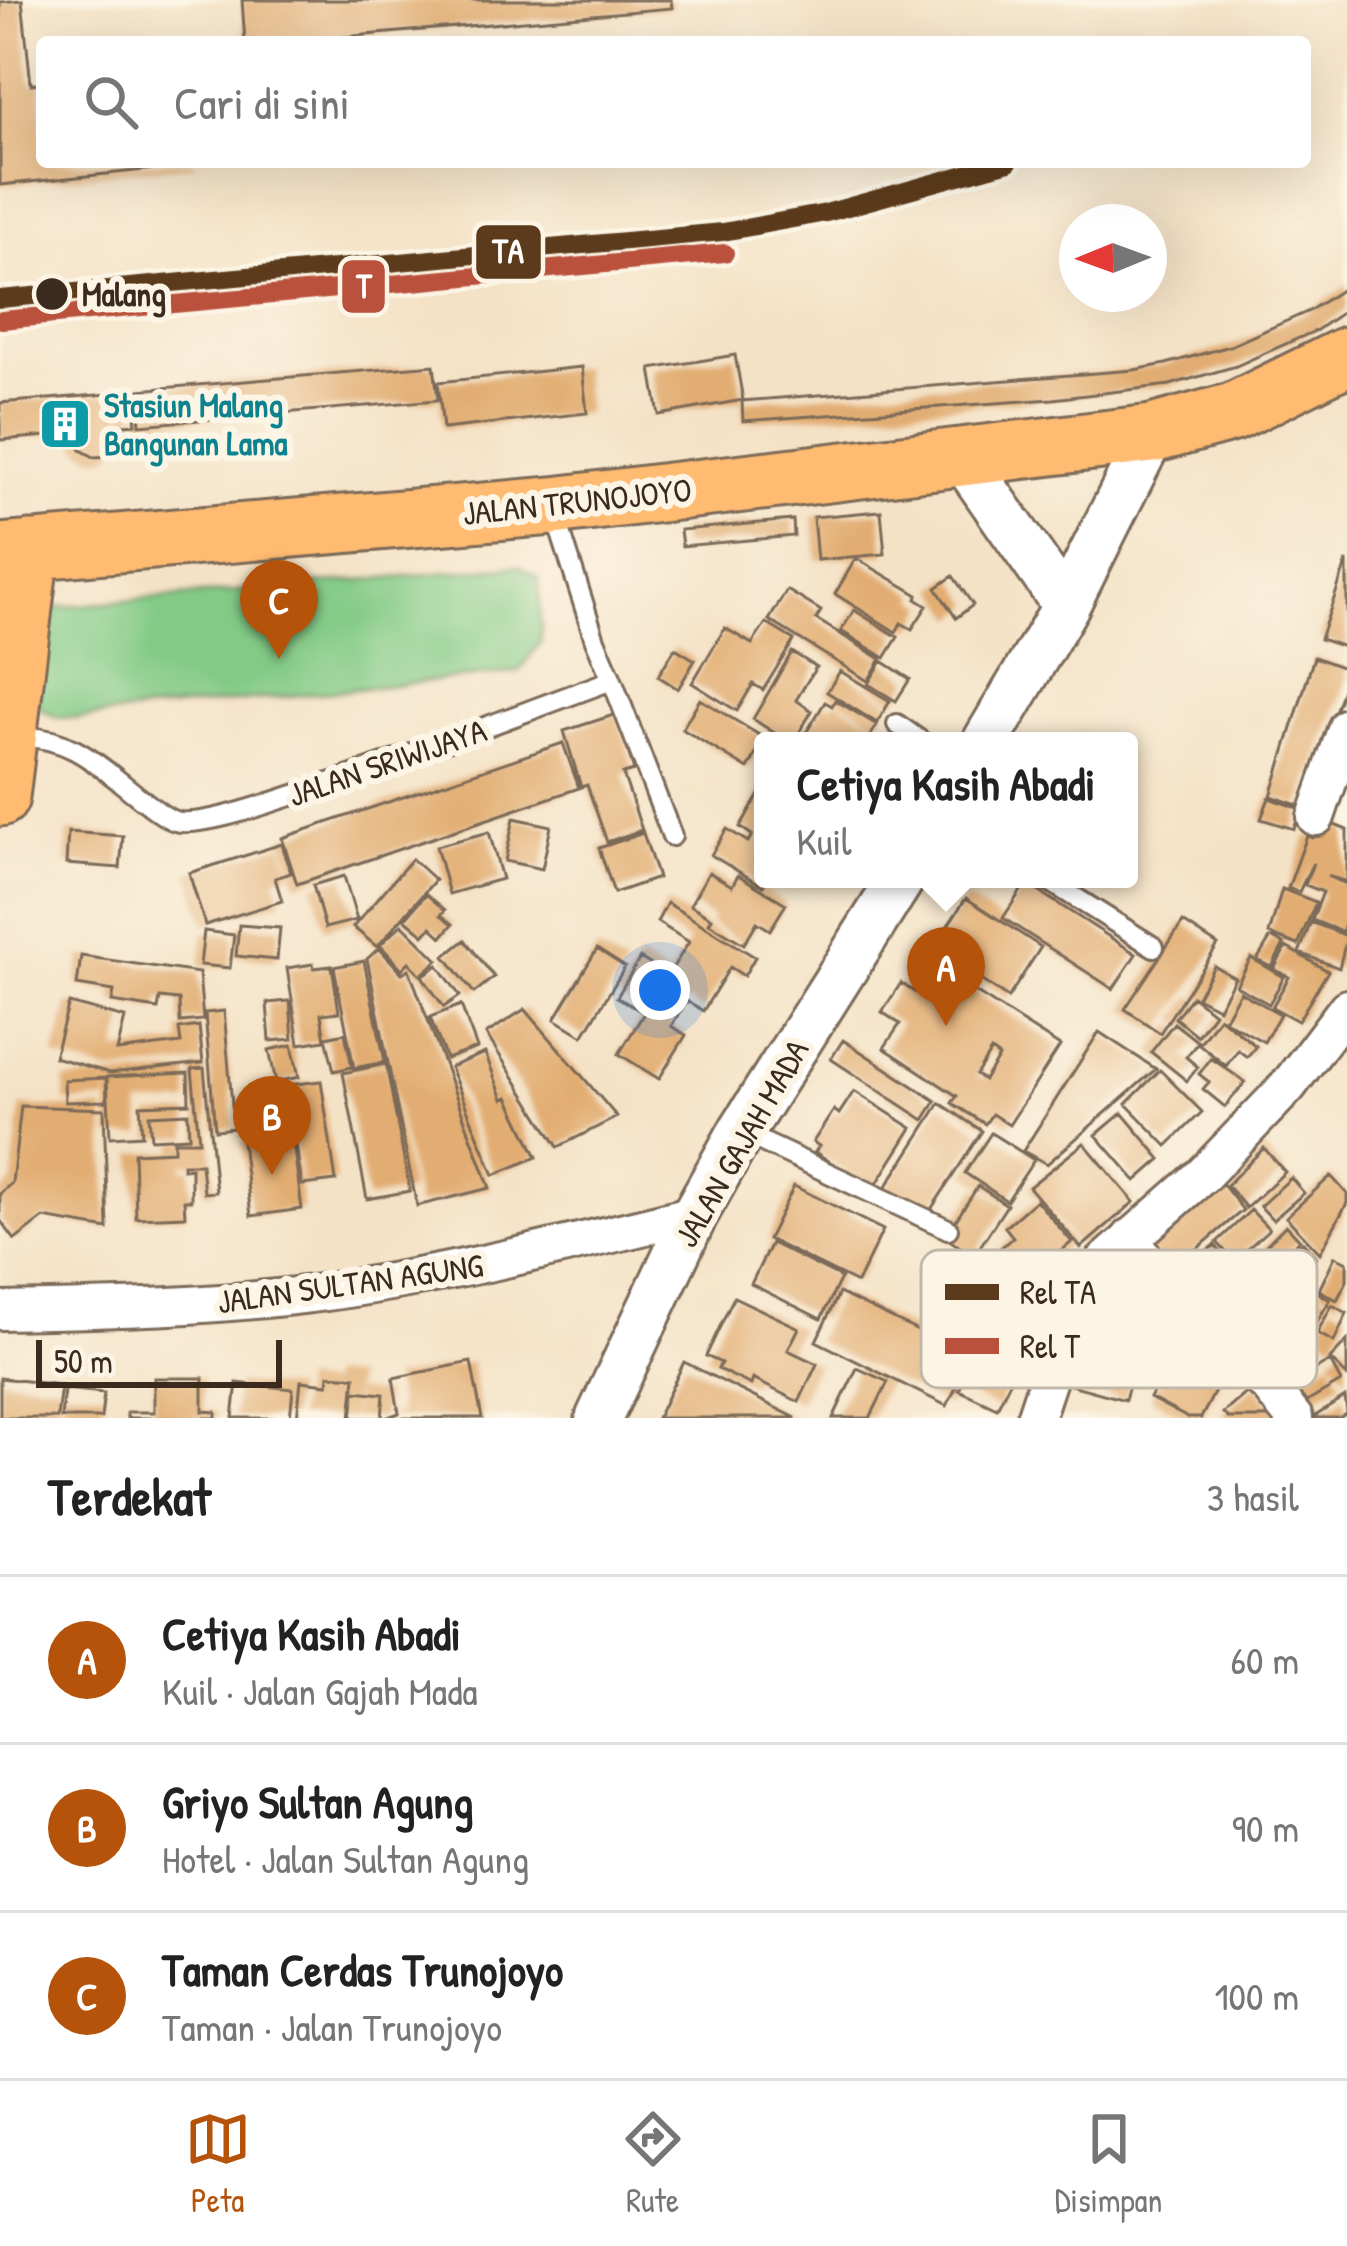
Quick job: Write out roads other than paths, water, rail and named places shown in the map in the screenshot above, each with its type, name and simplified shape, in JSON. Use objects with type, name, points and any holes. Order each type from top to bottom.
[{"type":"main road","name":"JALAN TRUNOJOYO","points":[[15,551],[553,506],[1152,434],[1233,412],[1347,356]]},
{"type":"main road","points":[[0,797],[15,551]]},
{"type":"street","points":[[991,732],[1066,606],[1152,434]]},
{"type":"street","points":[[960,454],[1066,606]]},
{"type":"street","points":[[1316,817],[1347,727]]},
{"type":"street","name":"JALAN GAJAH MADA","points":[[599,1418],[695,1214],[741,1132],[895,888]]},
{"type":"street","points":[[1117,1250],[1204,1174],[1288,1086],[1347,1008]]},
{"type":"street","name":"JALAN SULTAN AGUNG","points":[[0,1311],[164,1308],[506,1272],[695,1214]]},
{"type":"street","points":[[1131,1237],[1139,1250]]},
{"type":"street","points":[[1035,1418],[1045,1388]]},
{"type":"street","points":[[1270,1388],[1294,1418]]},
{"type":"lane","points":[[553,506],[595,640],[672,836]]},
{"type":"lane","name":"JALAN SRIWIJAYA","points":[[4,739],[41,735],[59,740],[168,819],[186,822],[246,810],[446,745],[612,680]]},
{"type":"lane","points":[[897,724],[908,732]]},
{"type":"lane","points":[[1060,888],[1154,947]]},
{"type":"lane","points":[[741,1132],[948,1229]]},
{"type":"rail line","name":"TA","points":[[0,299],[723,232],[826,213],[987,168]]},
{"type":"rail line","name":"T","points":[[2,320],[725,253]]},
{"type":"place","name":"Malang","points":[[52,294]]},
{"type":"place","name":"Stasiun Malang Bangunan Lama","points":[[65,424]]},
{"type":"place","name":"Taman Cerdas Trunojoyo","points":[[279,659]]},
{"type":"place","name":"Cetiya Kasih Abadi","points":[[946,1026]]},
{"type":"place","name":"Griyo Sultan Agung","points":[[272,1175]]}]
